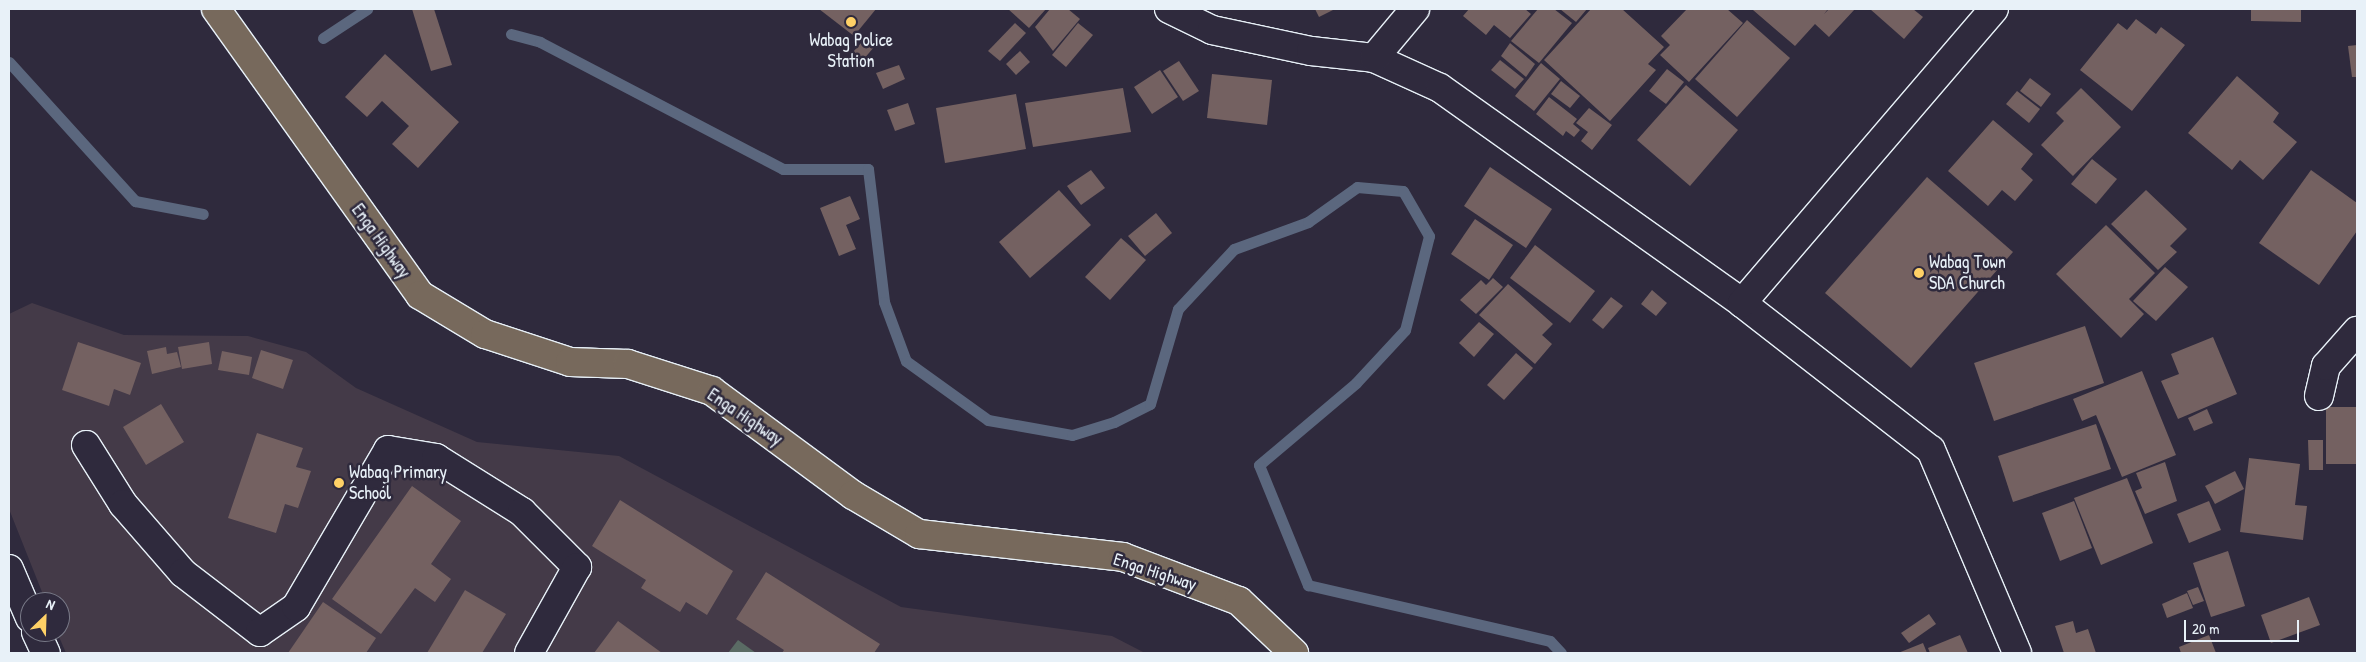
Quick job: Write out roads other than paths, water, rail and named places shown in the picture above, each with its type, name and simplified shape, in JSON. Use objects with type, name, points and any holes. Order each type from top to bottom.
[{"type":"main road","name":"Enga Highway","points":[[216,9],[420,295],[485,334],[570,362],[628,364],[712,390],[853,495],[920,534],[1122,557],[1239,601],[1294,653]]},
{"type":"street","points":[[1169,9],[1212,30],[1312,51],[1374,58],[1440,88],[1742,303],[1931,450],[2017,653]]},
{"type":"street","points":[[1374,58],[1415,9]]},
{"type":"street","points":[[1742,303],[1994,9]]},
{"type":"street","points":[[2319,396],[2326,366],[2357,331]]},
{"type":"street","points":[[86,445],[123,504],[183,573],[260,632],[296,607],[388,450],[436,458],[522,512],[577,567],[529,653]]},
{"type":"street","points":[[9,569],[20,595]]},
{"type":"waterway","points":[[323,38],[367,9]]},
{"type":"waterway","points":[[511,34],[540,42],[783,169],[868,169],[884,302],[906,361],[988,420],[1072,435],[1114,422],[1150,404],[1178,309],[1234,249],[1308,222],[1357,187],[1403,191],[1429,236],[1405,330],[1356,383],[1259,465],[1308,585],[1550,641],[1561,653]]},
{"type":"waterway","points":[[9,62],[135,201],[203,214]]},
{"type":"place","name":"Wabag Police Station","points":[[851,22]]},
{"type":"place","name":"Wabag Town SDA Church","points":[[1919,273]]},
{"type":"place","name":"Wabag Primary School","points":[[339,483]]}]
